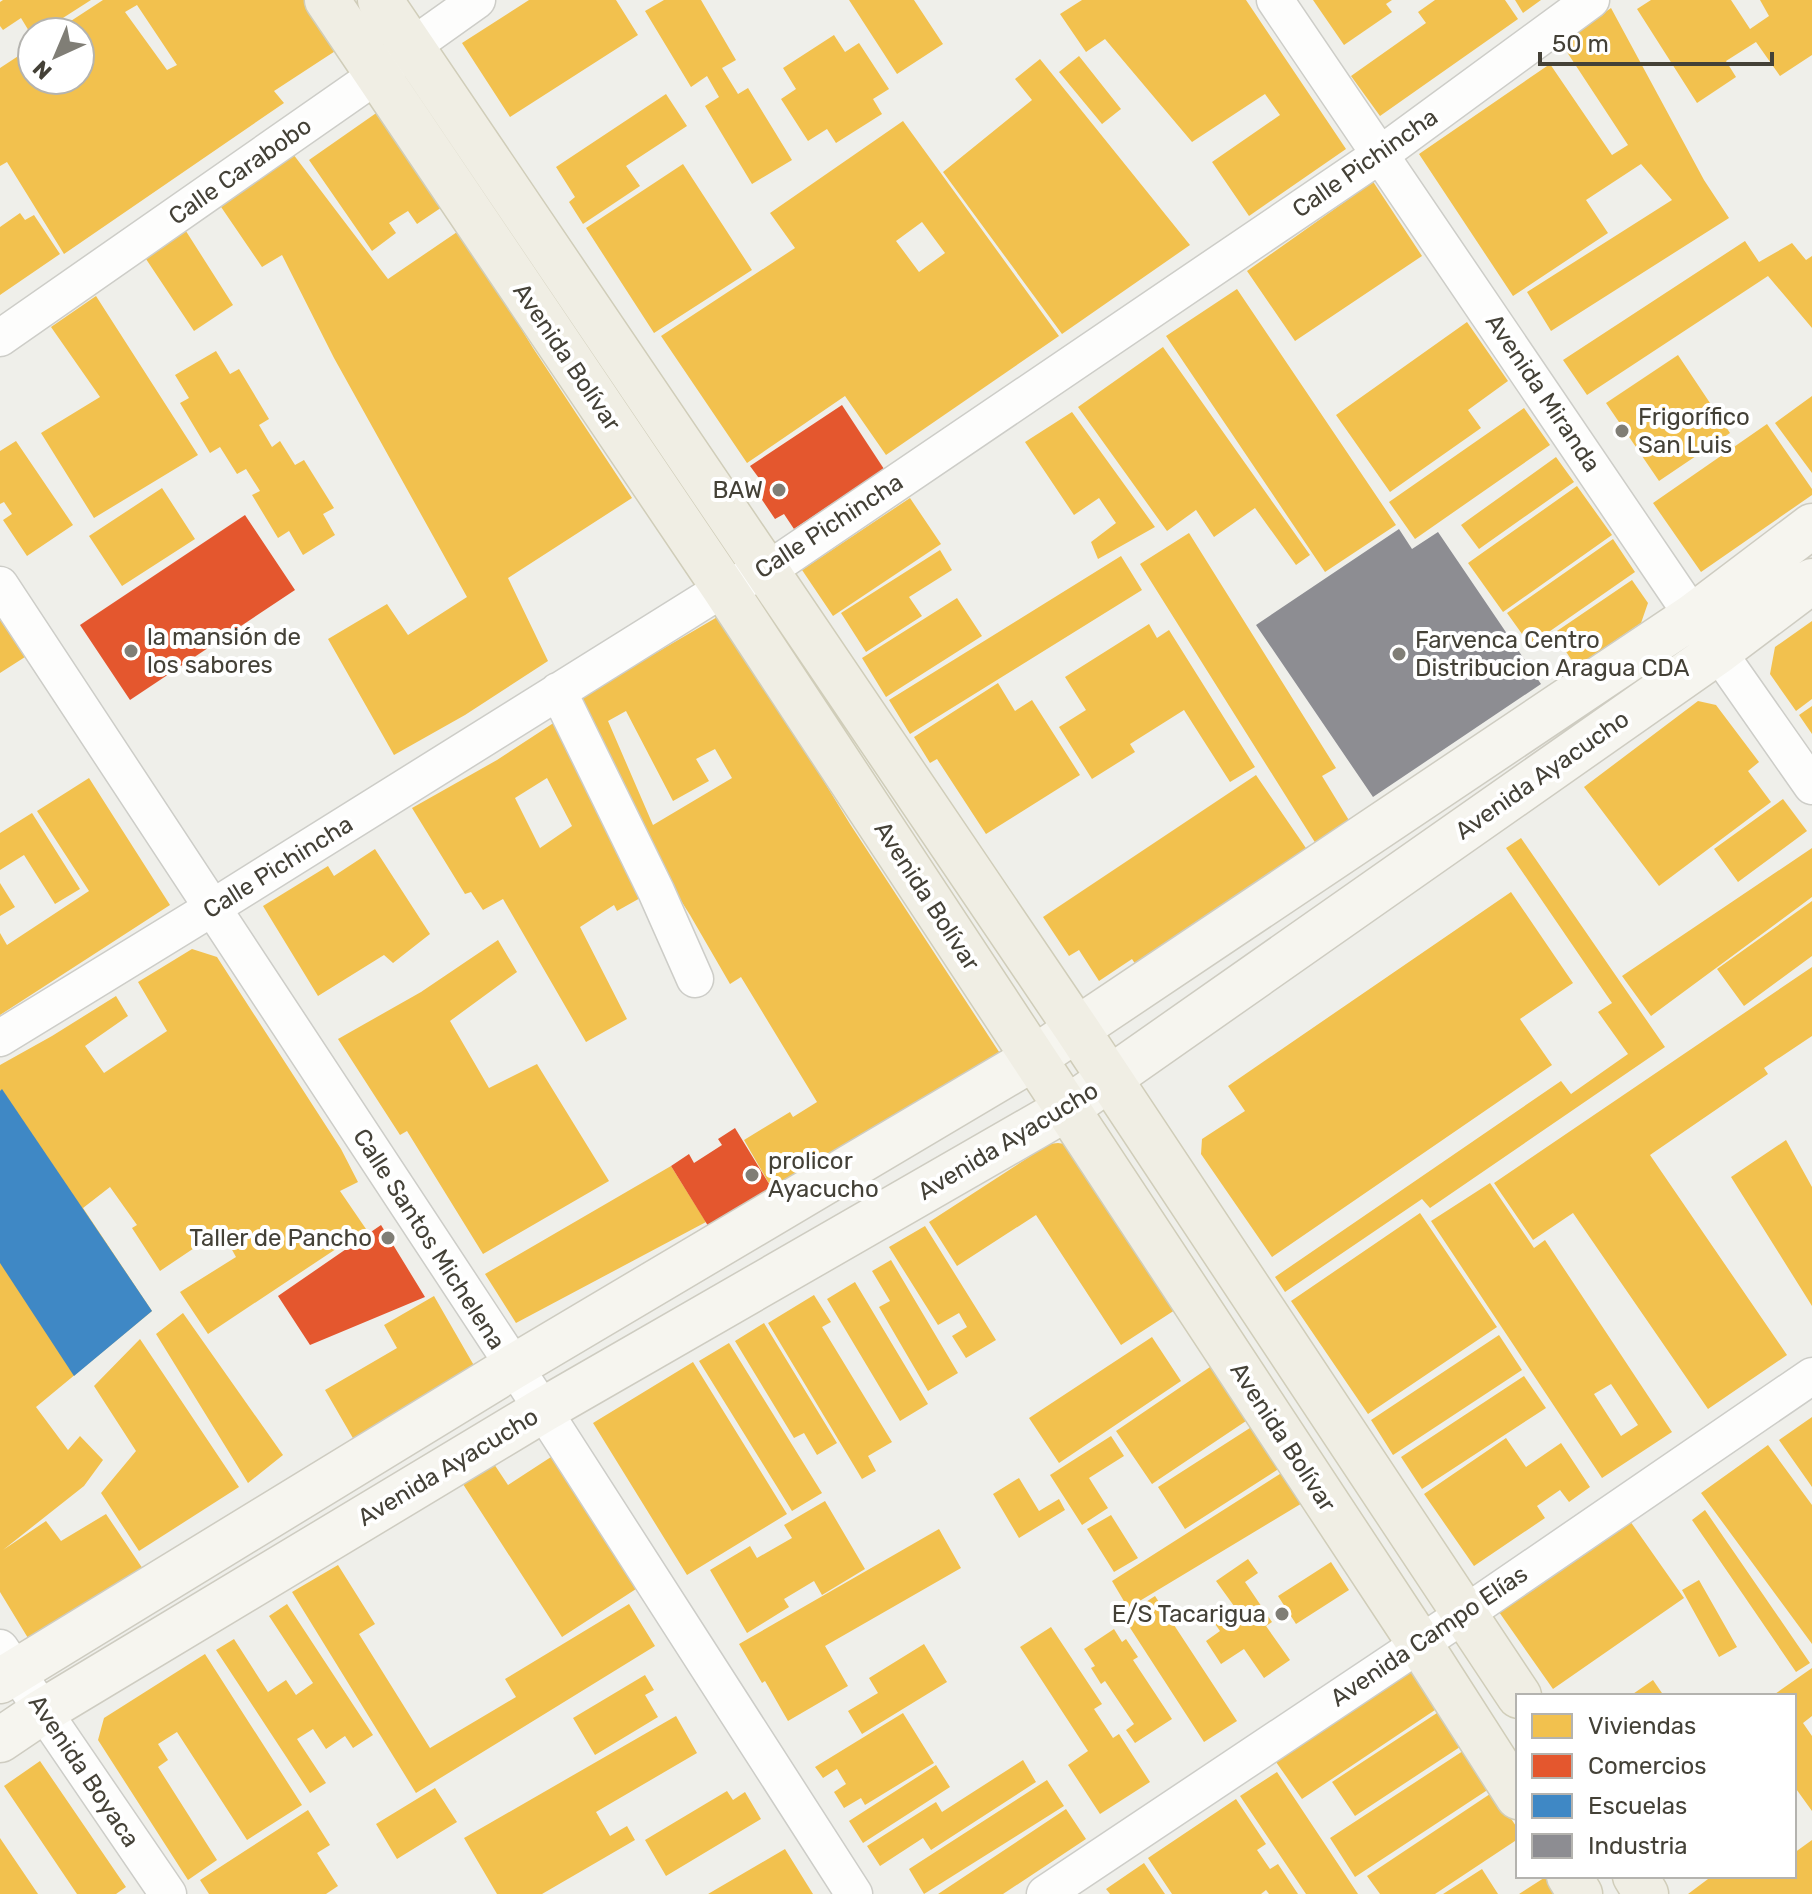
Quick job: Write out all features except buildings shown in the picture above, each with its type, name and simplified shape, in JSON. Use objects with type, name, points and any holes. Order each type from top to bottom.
[{"type":"main road","name":"Avenida Bolívar","points":[[327,0],[724,588],[1516,1794]]},
{"type":"main road","name":"Avenida Bolívar","points":[[380,0],[1076,1028],[1518,1694]]},
{"type":"street","name":"Calle Carabobo","points":[[0,338],[377,75],[477,0]]},
{"type":"street","name":"Avenida Miranda","points":[[1275,0],[1812,786]]},
{"type":"street","name":"Calle Pichincha","points":[[0,1038],[724,588],[768,570],[1381,154],[1591,0]]},
{"type":"street","name":"Avenida Ayacucho","points":[[5,1666],[1034,1058],[1693,616],[1812,526]]},
{"type":"street","name":"Avenida Ayacucho","points":[[0,1740],[43,1711],[543,1410],[1066,1109],[1719,651],[1812,581]]},
{"type":"street","name":"Calle Santos Michelena","points":[[0,585],[543,1410],[854,1894]]},
{"type":"street","points":[[558,691],[656,891],[695,979]]},
{"type":"street","name":"Avenida Campo Elías","points":[[1045,1894],[1466,1613],[1812,1376]]},
{"type":"street","name":"Avenida Boyaca","points":[[5,1666],[43,1711],[168,1894]]},
{"type":"place","name":"Frigorífico San Luis","points":[[1622,431]]},
{"type":"place","name":"BAW","points":[[779,490]]},
{"type":"place","name":"la mansión de los sabores","points":[[131,651]]},
{"type":"place","name":"Farvenca Centro Distribucion Aragua CDA","points":[[1399,654]]},
{"type":"place","name":"prolicor Ayacucho","points":[[752,1175]]},
{"type":"place","name":"Taller de Pancho","points":[[388,1238]]},
{"type":"place","name":"E/S Tacarigua","points":[[1282,1614]]}]
